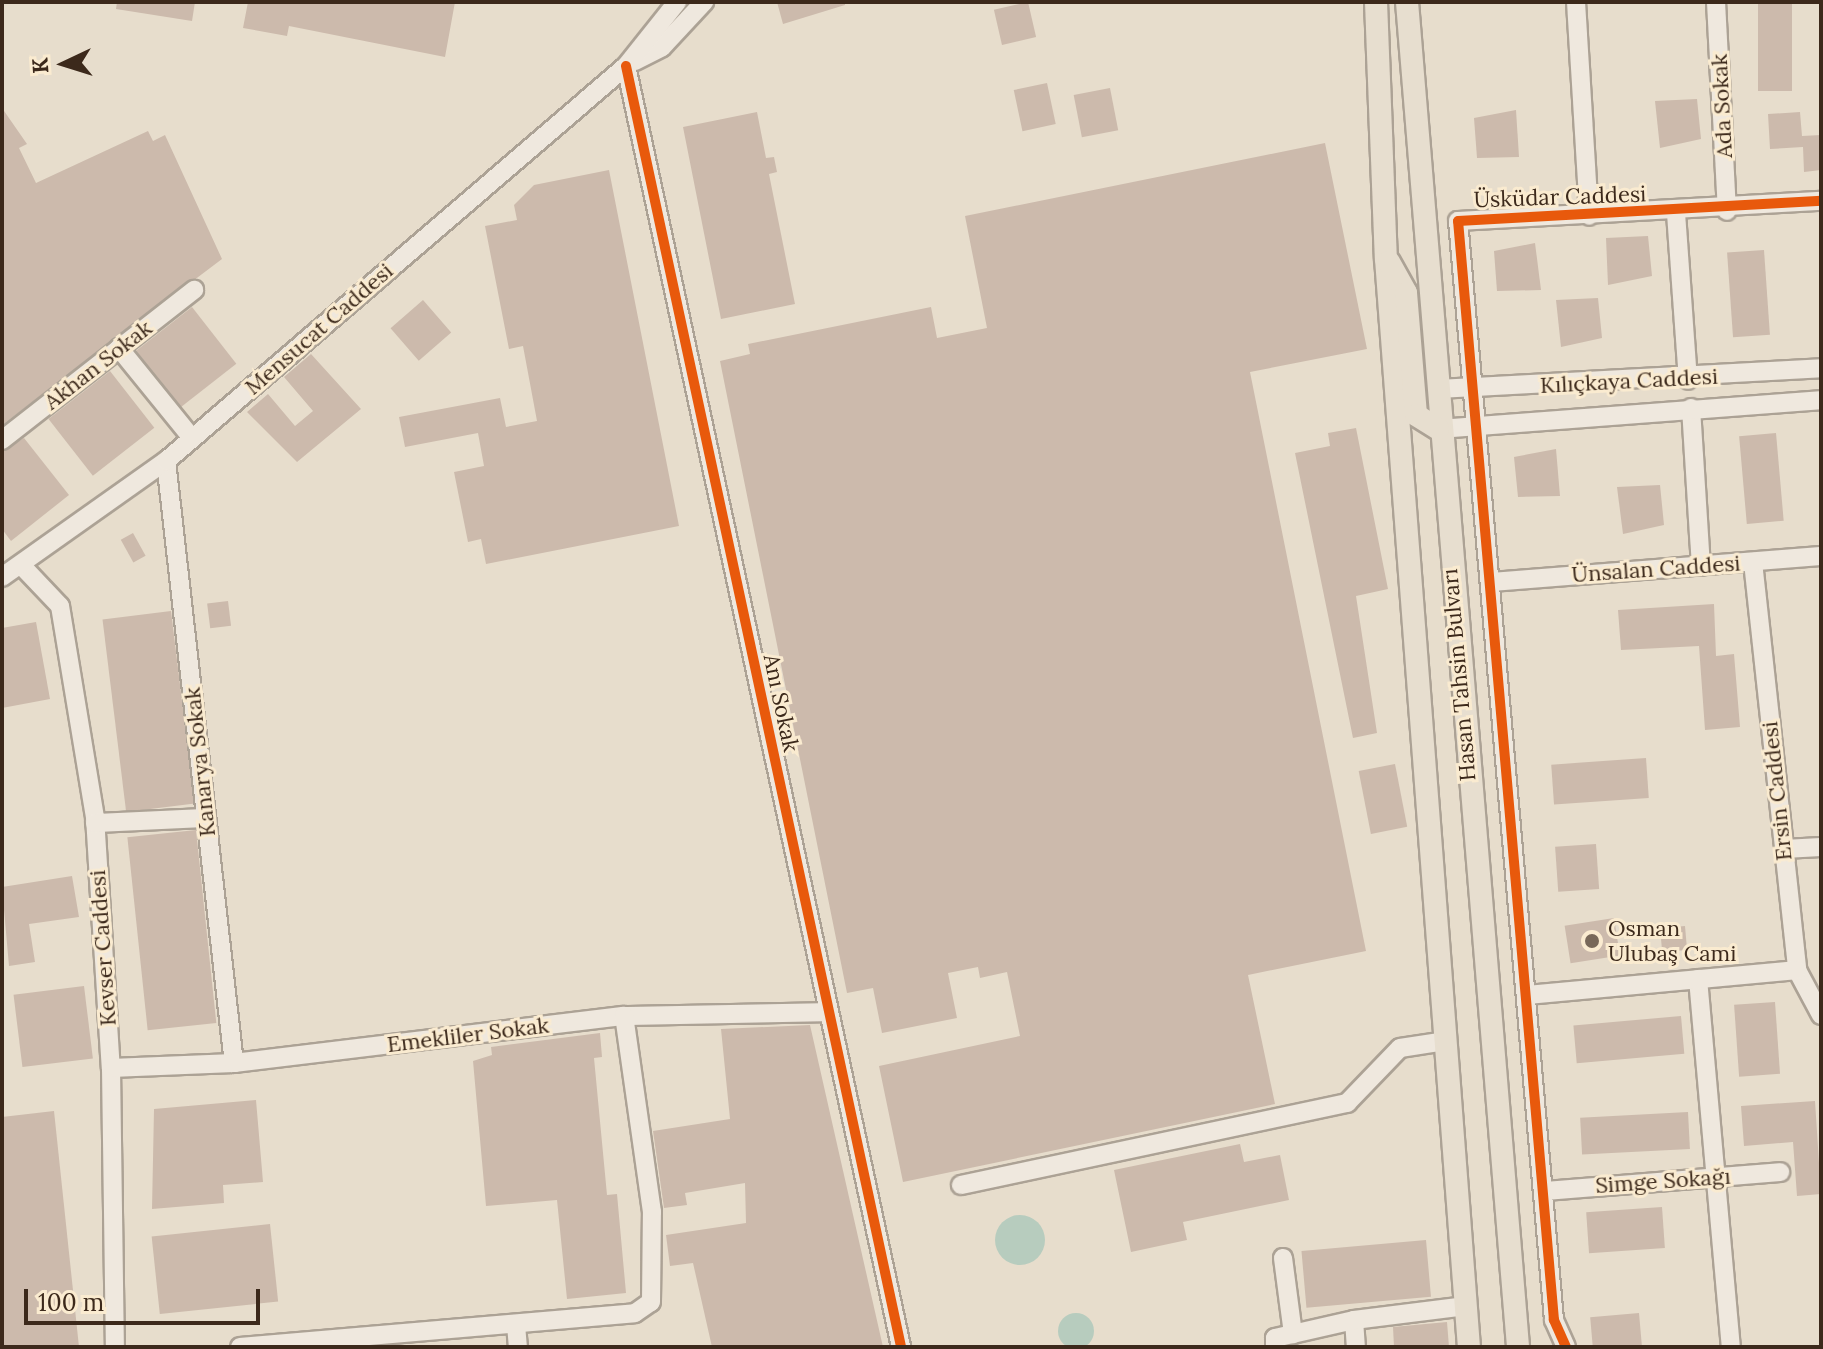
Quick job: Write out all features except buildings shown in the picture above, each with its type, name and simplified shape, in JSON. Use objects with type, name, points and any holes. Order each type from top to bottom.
[{"type":"main road","name":"Hasan Tahsin Bulvarı","points":[[1376,2],[1386,259],[1469,1347]]},
{"type":"main road","name":"Hasan Tahsin Bulvarı","points":[[1407,2],[1438,389],[1438,429],[1518,1347]]},
{"type":"main road","points":[[1386,259],[1406,293],[1416,415],[1438,429]]},
{"type":"street","name":"Mensucat Caddesi","points":[[2,577],[22,566],[166,461],[626,66],[677,2]]},
{"type":"street","name":"Mensucat Caddesi","points":[[626,66],[662,47],[704,2]]},
{"type":"street","points":[[1576,2],[1589,216]]},
{"type":"street","name":"Ada Sokak","points":[[1716,2],[1727,211]]},
{"type":"street","name":"Anı Sokak","points":[[626,66],[825,1012],[901,1347]]},
{"type":"street","name":"Üsküdar Caddesi","points":[[1566,1347],[1554,1320],[1458,221],[1727,211],[1821,201]]},
{"type":"street","points":[[1676,213],[1688,380]]},
{"type":"street","name":"Akhan Sokak","points":[[2,440],[194,290]]},
{"type":"street","points":[[119,348],[192,438]]},
{"type":"street","name":"Kılıçkaya Caddesi","points":[[1438,389],[1688,380],[1821,368]]},
{"type":"street","name":"Kılıçkaya Caddesi","points":[[1438,429],[1821,400]]},
{"type":"street","points":[[1691,408],[1701,566]]},
{"type":"street","name":"Kanarya Sokak","points":[[166,461],[234,1063]]},
{"type":"street","name":"Ünsalan Caddesi","points":[[1491,582],[1821,556]]},
{"type":"street","name":"Ersin Caddesi","points":[[1753,562],[1797,970],[1821,1015]]},
{"type":"street","name":"Kevser Caddesi","points":[[22,566],[60,606],[95,823],[111,1068],[115,1347]]},
{"type":"street","points":[[95,823],[206,818]]},
{"type":"street","points":[[1784,849],[1821,847]]},
{"type":"street","points":[[1528,995],[1797,970]]},
{"type":"street","points":[[1698,979],[1731,1347]]},
{"type":"street","name":"Emekliler Sokak","points":[[111,1068],[234,1063],[624,1016],[825,1012]]},
{"type":"street","points":[[240,1347],[386,1339],[635,1313],[651,1302],[652,1212],[624,1016]]},
{"type":"street","points":[[961,1185],[1347,1103],[1400,1048],[1446,1041]]},
{"type":"street","name":"Simge Sokağı","points":[[1545,1191],[1780,1172]]},
{"type":"street","points":[[1283,1258],[1293,1334]]},
{"type":"street","points":[[1275,1347],[1275,1338],[1354,1320],[1466,1306]]},
{"type":"street","points":[[1354,1320],[1356,1347]]},
{"type":"street","points":[[516,1325],[518,1347]]},
{"type":"shaded area","points":[[1020,1215],[1037,1223],[1045,1240],[1037,1257],[1020,1265],[1003,1257],[995,1240],[1003,1223]]},
{"type":"shaded area","points":[[1076,1313],[1089,1318],[1094,1331],[1089,1344],[1076,1349],[1063,1344],[1058,1331],[1063,1318]]},
{"type":"cycle path","points":[[626,66],[901,1347]]},
{"type":"cycle path","points":[[1566,1347],[1554,1320],[1458,221],[1821,201]]},
{"type":"place","name":"Osman Ulubaş Cami","points":[[1592,941]]}]
